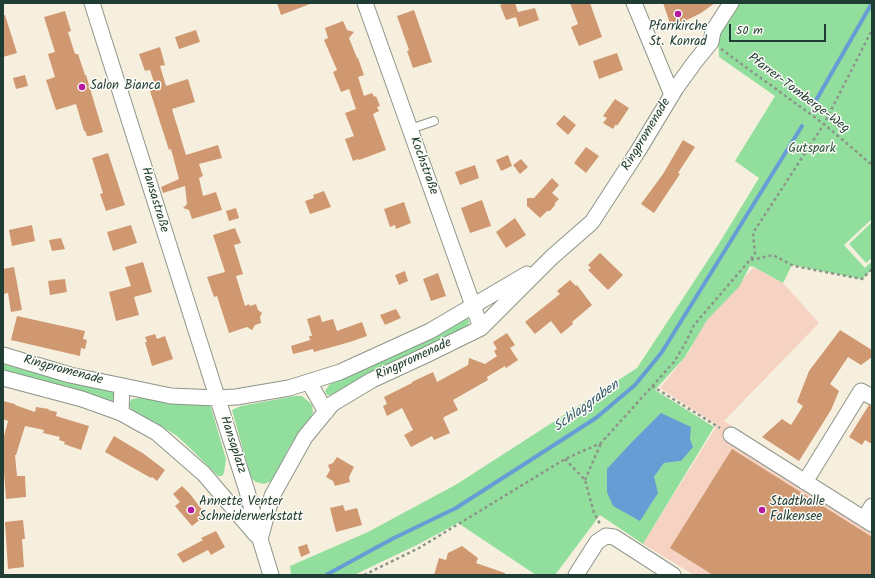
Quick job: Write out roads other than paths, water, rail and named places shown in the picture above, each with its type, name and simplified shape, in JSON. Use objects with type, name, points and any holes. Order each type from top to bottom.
[{"type":"street","name":"Hansastraße","points":[[92,3],[217,398]]},
{"type":"street","name":"Kochstraße","points":[[365,3],[482,328]]},
{"type":"street","points":[[634,3],[672,95]]},
{"type":"street","name":"Ringpromenade","points":[[260,538],[272,496],[305,437],[332,404],[372,380],[482,328],[552,258],[592,222],[672,95],[694,63],[711,42],[714,32],[731,3]]},
{"type":"street","name":"Ringpromenade","points":[[3,355],[70,375],[171,396],[236,398],[289,388],[340,372],[430,330],[528,274],[552,258]]},
{"type":"street","name":"Ringpromenade","points":[[3,378],[82,399],[121,413],[157,433],[204,474],[260,538]]},
{"type":"street","points":[[309,382],[326,412]]},
{"type":"street","points":[[121,413],[122,386]]},
{"type":"street","points":[[805,482],[861,391],[872,397]]},
{"type":"street","name":"Hansaplatz","points":[[217,398],[247,491],[260,538]]},
{"type":"street","points":[[731,435],[868,521],[872,506]]},
{"type":"street","points":[[576,575],[597,542],[606,536],[614,537],[673,575]]},
{"type":"street","points":[[260,538],[271,575]]},
{"type":"lane","points":[[410,129],[434,121]]},
{"type":"water","points":[[661,413],[691,427],[690,439],[693,447],[681,461],[664,463],[654,477],[658,493],[640,521],[613,506],[607,492],[607,469]]},
{"type":"waterway","name":"Schlaggraben","points":[[815,102],[872,3]]},
{"type":"waterway","name":"Schlaggraben","points":[[326,575],[392,539],[456,508],[596,418],[635,385],[662,352],[802,126]]},
{"type":"place","name":"Pfarrkirche St. Konrad","points":[[678,14]]},
{"type":"place","name":"Salon Bianca","points":[[82,87]]},
{"type":"place","name":"Annette Venter Schneiderwerkstatt","points":[[191,510]]},
{"type":"place","name":"Stadthalle Falkensee","points":[[762,510]]},
{"type":"park label","name":"Gutspark","points":[[812,150]]}]
